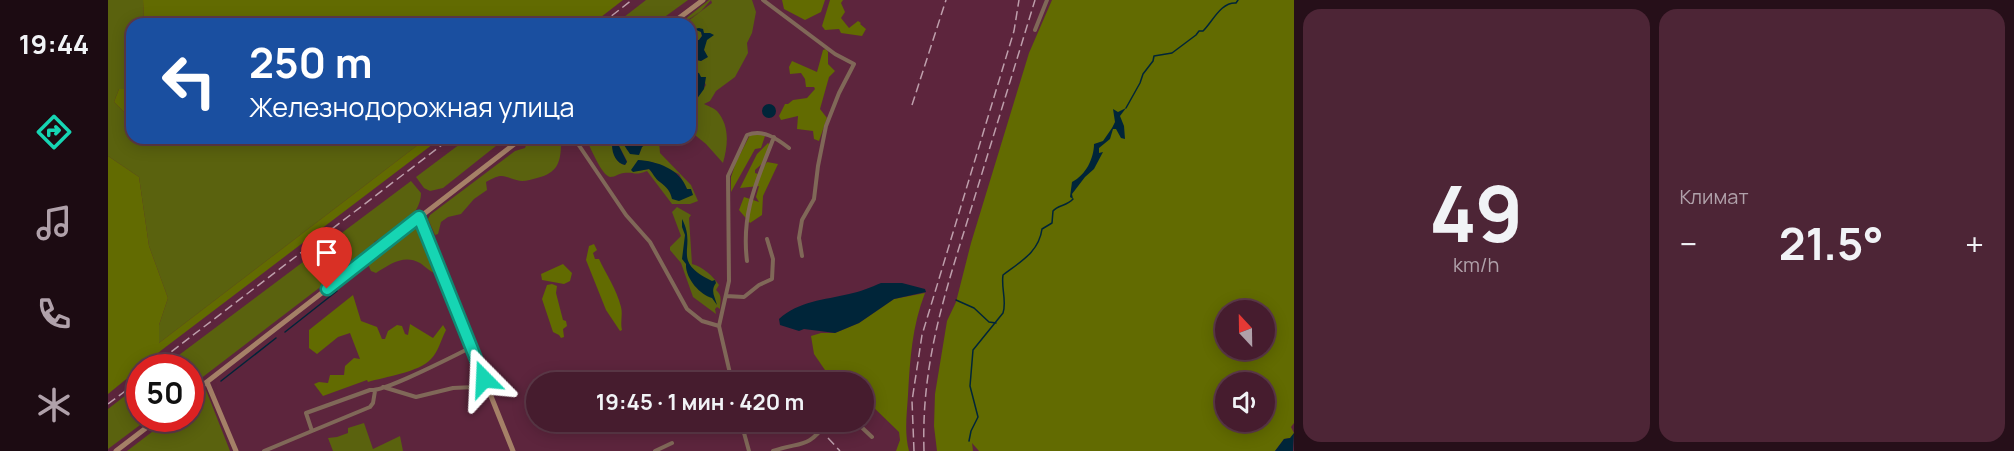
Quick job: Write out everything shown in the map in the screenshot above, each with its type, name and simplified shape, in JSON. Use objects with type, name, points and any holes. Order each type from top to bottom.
[{"type":"main road","points":[[679,18],[703,0]]},
{"type":"main road","points":[[204,384],[514,144]]},
{"type":"main road","points":[[419,217],[513,451]]},
{"type":"main road","points":[[207,382],[236,451]]},
{"type":"main road","points":[[116,451],[141,432]]},
{"type":"street","points":[[763,0],[835,54],[854,64],[826,126],[814,199],[802,220],[799,238],[802,256]]},
{"type":"street","points":[[1035,30],[1047,0]]},
{"type":"street","points":[[730,372],[719,326],[729,281],[728,176],[747,135],[754,132],[774,137],[789,148]]},
{"type":"street","points":[[747,261],[745,230],[749,203],[774,137]]},
{"type":"street","points":[[578,144],[626,215],[650,242],[687,309],[702,321],[719,326]]},
{"type":"street","points":[[726,296],[744,297],[759,285],[772,279],[773,259],[767,239]]},
{"type":"street","points":[[312,431],[306,413],[370,390],[375,391],[405,381],[421,370],[472,347]]},
{"type":"street","points":[[383,387],[416,397],[453,388],[474,387]]},
{"type":"street","points":[[264,451],[370,407],[373,404],[375,391]]},
{"type":"street","points":[[744,432],[749,451]]},
{"type":"street","points":[[773,451],[806,444],[819,432]]},
{"type":"street","points":[[867,432],[872,437]]},
{"type":"street","points":[[654,451],[672,443]]},
{"type":"green space","points":[[108,0],[143,0],[144,18],[126,18],[126,89],[119,89],[114,102],[126,114],[126,144],[419,144],[159,343],[159,325],[168,298],[149,246],[139,177],[108,156]]},
{"type":"green space","points":[[143,0],[623,0],[600,18],[144,18]]},
{"type":"green space","points":[[646,0],[688,0],[663,18],[623,18]]},
{"type":"green space","points":[[711,0],[701,11],[691,18],[686,18]]},
{"type":"green space","points":[[711,0],[752,0],[756,12],[752,33],[747,43],[748,53],[735,77],[716,91],[710,101],[704,104],[717,111],[726,129],[727,143],[723,163],[696,136],[696,100],[706,85],[696,74],[696,60],[701,61],[707,57],[704,50],[703,29],[696,29],[696,18],[692,18],[712,3]]},
{"type":"green space","points":[[782,0],[825,0],[821,12],[805,20],[784,9]]},
{"type":"green space","points":[[830,0],[843,0],[841,3],[845,12],[841,18],[849,28],[858,21],[861,23],[866,29],[862,36],[841,33],[839,29],[825,30],[822,26]]},
{"type":"green space","points":[[1052,0],[1294,0],[1294,423],[1291,427],[1294,433],[1291,438],[1284,439],[1275,451],[979,451],[972,443],[973,451],[937,451],[934,426],[935,394],[947,321],[956,302],[971,243],[1029,53]]},
{"type":"green space","points":[[696,29],[701,32],[702,36],[696,40]]},
{"type":"green space","points":[[826,49],[828,64],[835,71],[829,77],[820,109],[827,118],[819,141],[814,139],[813,131],[797,129],[798,116],[781,120],[779,116],[785,104],[807,98],[815,89],[806,87],[801,73],[790,74],[789,67],[792,61],[817,72],[823,50]]},
{"type":"green space","points":[[119,89],[126,89],[126,114],[114,102]]},
{"type":"green space","points":[[750,135],[765,136],[761,148],[755,149],[731,192],[731,177],[736,162]]},
{"type":"green space","points":[[768,143],[770,145],[764,162],[755,170],[755,173],[758,174],[767,162],[778,164],[763,196],[762,215],[750,223],[739,210],[744,197],[759,202],[756,197],[759,186],[740,188],[757,154]]},
{"type":"green space","points":[[419,144],[433,144],[157,354],[126,354],[126,379],[108,394],[108,156],[139,177],[149,246],[168,298],[159,325],[159,343]]},
{"type":"green space","points":[[460,144],[498,144],[443,188],[430,191],[424,188],[416,177]]},
{"type":"green space","points":[[527,144],[561,144],[559,162],[544,176],[526,181],[498,176],[486,182],[487,190],[474,199],[461,214],[448,217],[441,222],[438,234],[435,235],[428,219],[430,215],[515,151],[525,148]]},
{"type":"green space","points":[[588,144],[612,144],[618,161],[625,165],[627,161],[619,146],[620,144],[625,145],[627,150],[639,154],[643,144],[659,144],[660,153],[691,185],[698,201],[690,204],[672,204],[647,171],[637,174],[622,173],[610,177],[600,166]],"holes":[[[652,162],[679,174],[687,189],[666,186],[649,169],[637,171]]]},
{"type":"green space","points":[[411,181],[421,193],[418,206],[407,221],[374,242],[374,246],[204,376],[204,354],[180,354]]},
{"type":"green space","points":[[677,207],[691,215],[689,218],[692,264],[707,272],[719,285],[716,290],[720,297],[720,309],[717,307],[715,309],[716,314],[693,297],[681,263],[670,250],[670,247],[681,236],[672,212]]},
{"type":"green space","points":[[414,225],[423,236],[437,274],[414,260],[397,261],[376,273],[371,271],[368,259]]},
{"type":"green space","points":[[594,244],[597,250],[593,253],[595,259],[599,259],[621,307],[622,330],[620,331],[606,310],[586,260],[589,246]]},
{"type":"green space","points":[[563,264],[572,273],[570,281],[564,284],[542,280],[541,274]]},
{"type":"green space","points":[[547,285],[557,286],[556,293],[563,320],[566,321],[567,326],[563,329],[564,337],[561,338],[553,332],[542,299]]},
{"type":"green space","points":[[925,293],[914,331],[911,356],[906,423],[909,451],[896,451],[900,440],[899,432],[874,408],[874,372],[826,372],[814,354],[811,336],[835,333],[859,323],[894,299]]},
{"type":"green space","points":[[353,295],[361,321],[377,327],[382,339],[385,339],[388,331],[397,325],[402,326],[405,334],[408,335],[410,324],[433,338],[443,325],[446,330],[438,349],[426,364],[401,374],[368,382],[367,380],[323,396],[314,384],[328,383],[330,375],[344,375],[345,366],[354,358],[360,359],[350,333],[338,337],[317,354],[309,348],[309,330]]},
{"type":"green space","points":[[206,390],[230,451],[127,451],[152,432],[204,432],[204,392]]},
{"type":"green space","points":[[126,395],[126,432],[131,432],[108,449],[108,409]]},
{"type":"green space","points":[[364,423],[373,449],[400,436],[403,451],[333,451],[328,438],[348,433],[348,428]]},
{"type":"water","points":[[696,29],[703,29],[704,33],[714,35],[707,40],[704,50],[708,57],[701,61],[696,60],[696,40],[702,36]]},
{"type":"water","points":[[696,72],[701,77],[706,77],[704,89],[696,100]]},
{"type":"water","points":[[766,104],[772,104],[776,111],[772,118],[766,118],[762,114],[762,108]]},
{"type":"water","points":[[1126,108],[1120,116],[1125,139],[1121,138],[1116,129],[1113,129],[1110,139],[1099,148],[1099,153],[1103,152],[1094,169],[1072,194],[1073,199],[1070,197],[1072,182],[1088,166],[1093,155],[1094,144],[1103,141],[1112,128],[1115,122],[1113,109],[1118,112]]},
{"type":"water","points":[[612,144],[620,144],[627,162],[625,165],[618,161]]},
{"type":"water","points":[[622,144],[646,144],[639,155],[630,154]]},
{"type":"water","points":[[638,160],[667,167],[679,176],[687,189],[691,189],[693,195],[679,201],[672,199],[668,189],[649,169],[633,172],[631,170]]},
{"type":"water","points":[[682,219],[686,229],[688,260],[691,267],[699,274],[712,281],[715,280],[713,291],[717,305],[712,298],[698,290],[688,275],[686,264],[682,259],[685,235]]},
{"type":"water","points":[[881,283],[902,283],[925,289],[926,292],[894,299],[859,323],[835,333],[804,329],[799,331],[780,325],[779,319],[795,308],[857,292]]},
{"type":"water","points":[[1294,433],[1293,451],[1275,451],[1284,439],[1290,438]]},
{"type":"waterway","points":[[1126,108],[1154,56],[1172,53],[1199,31],[1203,31],[1222,9],[1238,0]]},
{"type":"waterway","points":[[969,441],[978,417],[970,386],[973,350],[1003,313],[1003,275],[1033,250],[1042,229],[1052,223],[1053,211],[1073,199]]},
{"type":"waterway","points":[[285,332],[337,291]]},
{"type":"waterway","points":[[956,300],[974,308],[989,322],[996,323]]},
{"type":"waterway","points":[[221,381],[276,338]]},
{"type":"railway","points":[[609,18],[632,0]]},
{"type":"railway","points":[[912,105],[946,0]]},
{"type":"railway","points":[[914,451],[912,401],[922,335],[1014,31],[1019,0]]},
{"type":"railway","points":[[924,451],[927,387],[937,326],[1035,0]]},
{"type":"railway","points":[[168,354],[443,144]]},
{"type":"railway","points":[[108,404],[126,390]]},
{"type":"railway","points":[[828,438],[840,451]]},
{"type":"route","points":[[327,289],[419,217],[484,379]]}]
